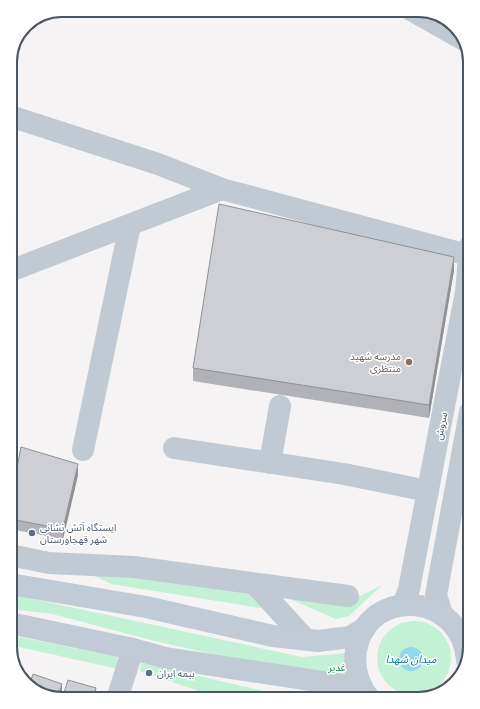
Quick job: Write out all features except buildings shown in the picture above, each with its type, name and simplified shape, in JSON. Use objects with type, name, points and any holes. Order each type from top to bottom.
[{"type":"main road","points":[[17,585],[146,607],[273,636],[318,640],[350,637],[364,628],[381,613],[403,605],[417,605],[430,608],[442,614],[458,631],[463,641]]},
{"type":"main road","points":[[17,624],[133,649],[166,658],[355,692]]},
{"type":"main road","points":[[364,628],[357,643],[354,658],[356,673],[365,692]]},
{"type":"street","points":[[424,18],[454,35]]},
{"type":"street","points":[[17,118],[158,164],[222,189],[463,250]]},
{"type":"street","points":[[17,268],[222,189]]},
{"type":"street","points":[[83,450],[130,225]]},
{"type":"street","name":"سروش","points":[[403,605],[410,589],[463,308]]},
{"type":"street","points":[[270,463],[280,406]]},
{"type":"street","points":[[174,448],[344,474],[428,491]]},
{"type":"street","points":[[442,614],[436,595],[463,450]]},
{"type":"street","points":[[17,557],[49,563],[134,567],[348,596]]},
{"type":"street","points":[[49,563],[82,596]]},
{"type":"street","points":[[255,584],[305,639]]},
{"type":"street","points":[[119,692],[133,649]]},
{"type":"green space","points":[[91,574],[244,587],[273,610],[111,584]]},
{"type":"green space","points":[[382,585],[349,616],[336,619],[290,599],[350,601]]},
{"type":"green space","name":"غدیر","points":[[17,596],[302,657],[349,653],[353,683],[274,668],[155,641],[52,614],[17,610]]},
{"type":"green space","points":[[414,621],[428,624],[440,632],[448,644],[451,658],[448,672],[440,684],[431,690],[424,692],[400,692],[388,684],[380,672],[378,665],[377,658],[380,644],[388,632],[400,624],[407,622]]},
{"type":"green space","points":[[17,636],[118,657],[118,669],[17,647]]},
{"type":"green space","points":[[141,663],[268,692],[202,692],[140,671]]},
{"type":"water","name":"میدان شهدا","points":[[411,647],[420,650],[423,659],[420,668],[411,671],[402,668],[399,659],[402,650]]},
{"type":"place","name":"مدرسه شهید منتظری","points":[[409,362]]},
{"type":"place","name":"ایستگاه آتش نشانی شهر قهجاورستان","points":[[32,533]]},
{"type":"place","name":"بیمه ایران","points":[[149,673]]}]
